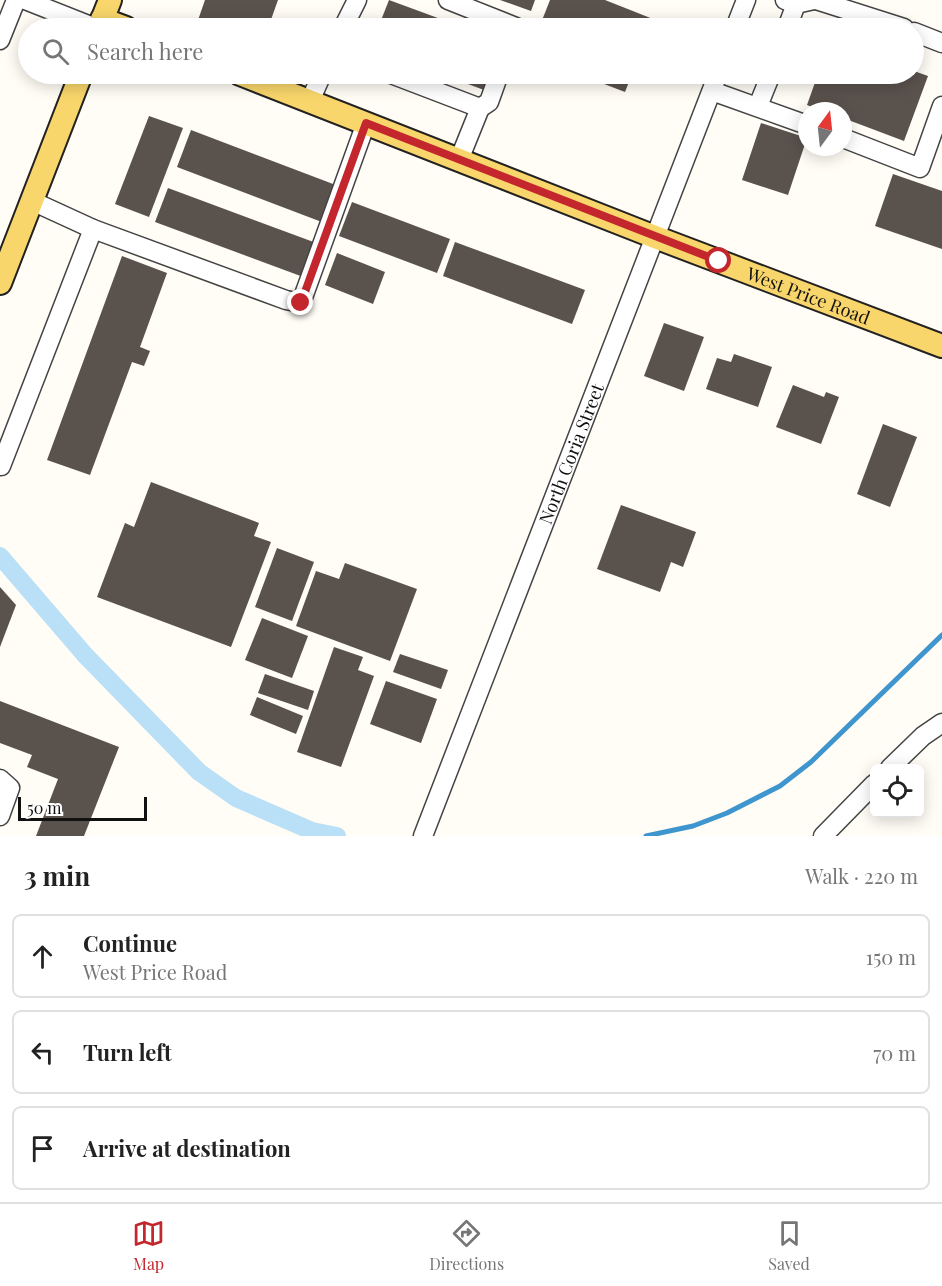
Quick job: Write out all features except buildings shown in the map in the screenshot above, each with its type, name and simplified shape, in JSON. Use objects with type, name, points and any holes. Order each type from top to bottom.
[{"type":"main road","points":[[0,283],[77,84]]},
{"type":"main road","name":"West Price Road","points":[[266,84],[655,237],[942,346]]},
{"type":"street","points":[[0,40],[16,0]]},
{"type":"street","points":[[25,0],[98,18]]},
{"type":"street","points":[[348,18],[357,0]]},
{"type":"street","points":[[448,0],[493,18]]},
{"type":"street","points":[[739,18],[746,0]]},
{"type":"street","points":[[793,18],[803,1],[867,18]]},
{"type":"street","points":[[924,36],[942,43]]},
{"type":"street","points":[[310,101],[318,84]]},
{"type":"street","points":[[417,84],[480,108]]},
{"type":"street","points":[[459,160],[480,108],[489,102],[495,84]]},
{"type":"street","name":"North Coria Street","points":[[423,836],[714,84]]},
{"type":"street","points":[[759,106],[767,84]]},
{"type":"street","points":[[712,91],[798,121]]},
{"type":"street","points":[[852,142],[920,168],[942,106]]},
{"type":"street","points":[[32,201],[93,229],[286,300],[301,303],[366,123]]},
{"type":"street","points":[[0,466],[2,466],[93,229]]},
{"type":"street","points":[[894,764],[923,736],[942,723]]},
{"type":"street","points":[[0,779],[10,788],[0,816]]},
{"type":"street","points":[[823,836],[870,788]]},
{"type":"waterway","points":[[0,556],[85,655],[199,772],[236,798],[312,831],[337,836]]},
{"type":"waterway","points":[[646,836],[693,826],[727,813],[780,786],[811,762],[942,635]]},
{"type":"route","points":[[301,303],[366,123],[719,261]]}]
